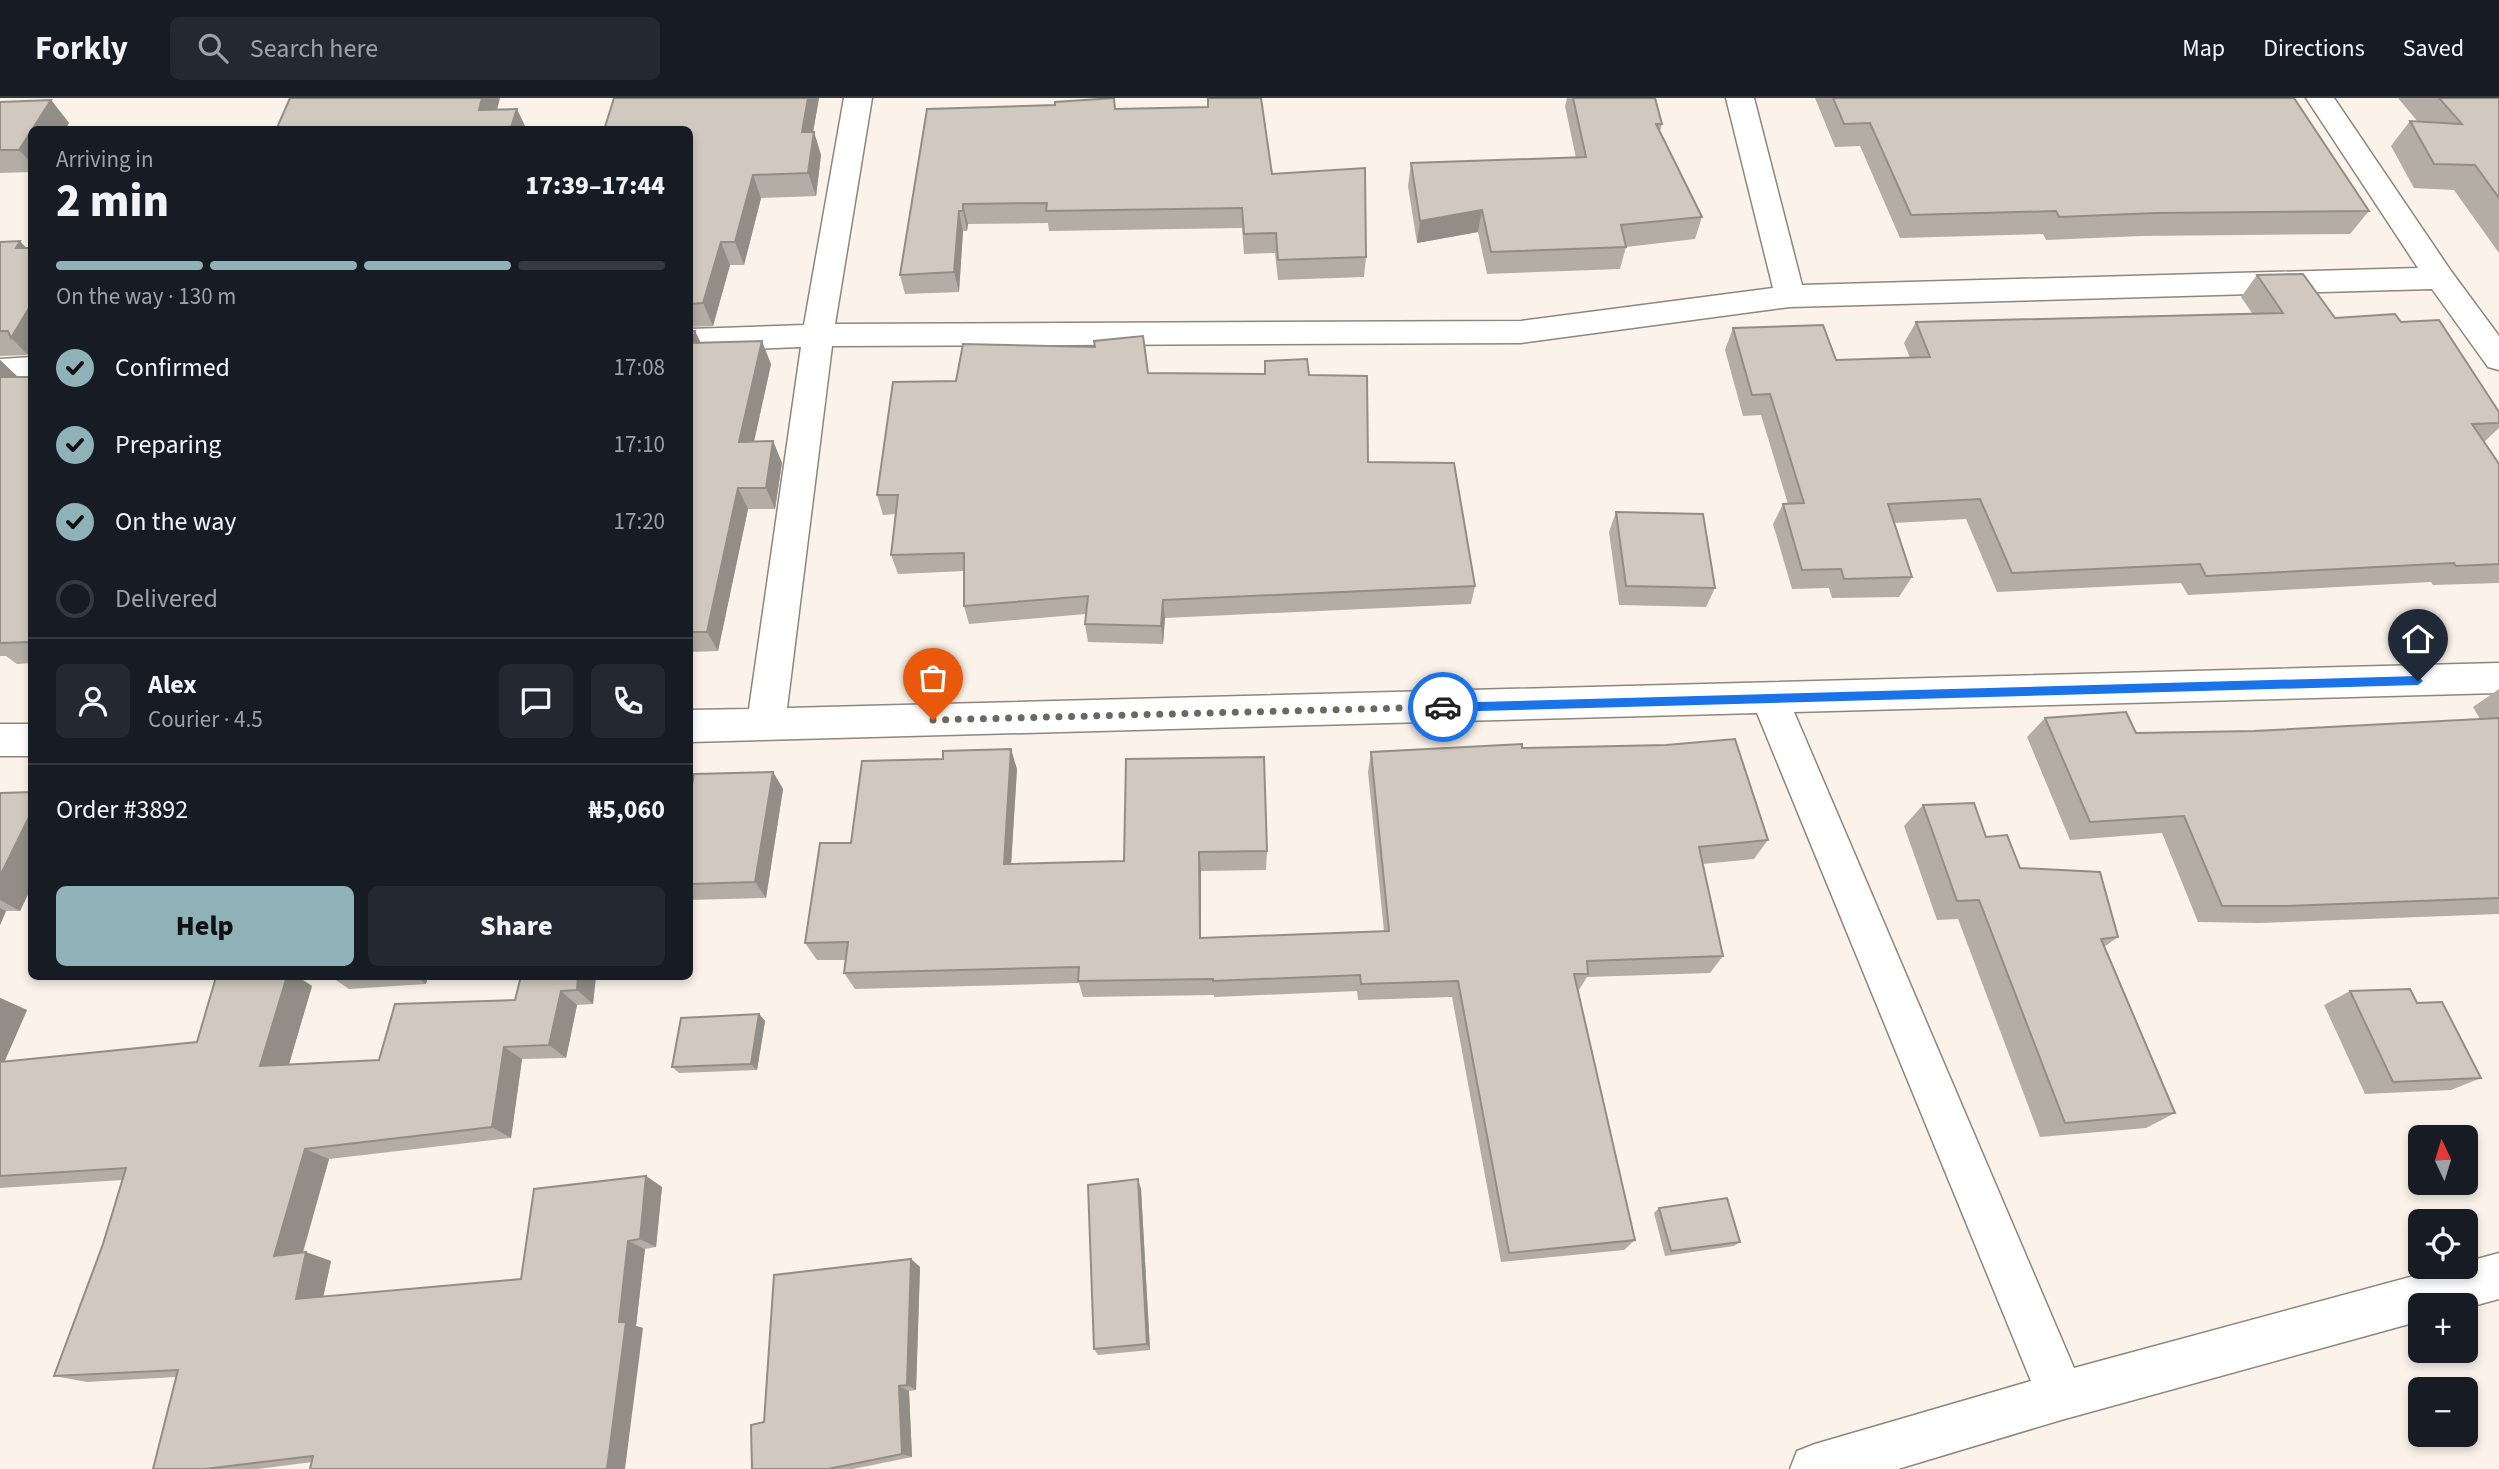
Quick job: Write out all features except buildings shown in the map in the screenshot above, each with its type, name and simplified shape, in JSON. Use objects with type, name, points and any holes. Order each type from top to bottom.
[{"type":"street","points":[[766,724],[818,335],[858,98]]},
{"type":"street","points":[[1740,98],[1790,296]]},
{"type":"street","points":[[2320,98],[2440,278],[2499,359]]},
{"type":"street","points":[[693,340],[818,335],[1521,332],[1790,296],[2440,278]]},
{"type":"street","points":[[0,370],[28,369]]},
{"type":"street","points":[[693,726],[2499,678]]},
{"type":"street","points":[[1770,699],[2061,1396]]},
{"type":"street","points":[[0,740],[28,740]]},
{"type":"street","points":[[1815,1469],[2061,1396],[2499,1276]]},
{"type":"way so far","points":[[933,720],[1443,707]]},
{"type":"route","points":[[1443,707],[2418,681]]}]
